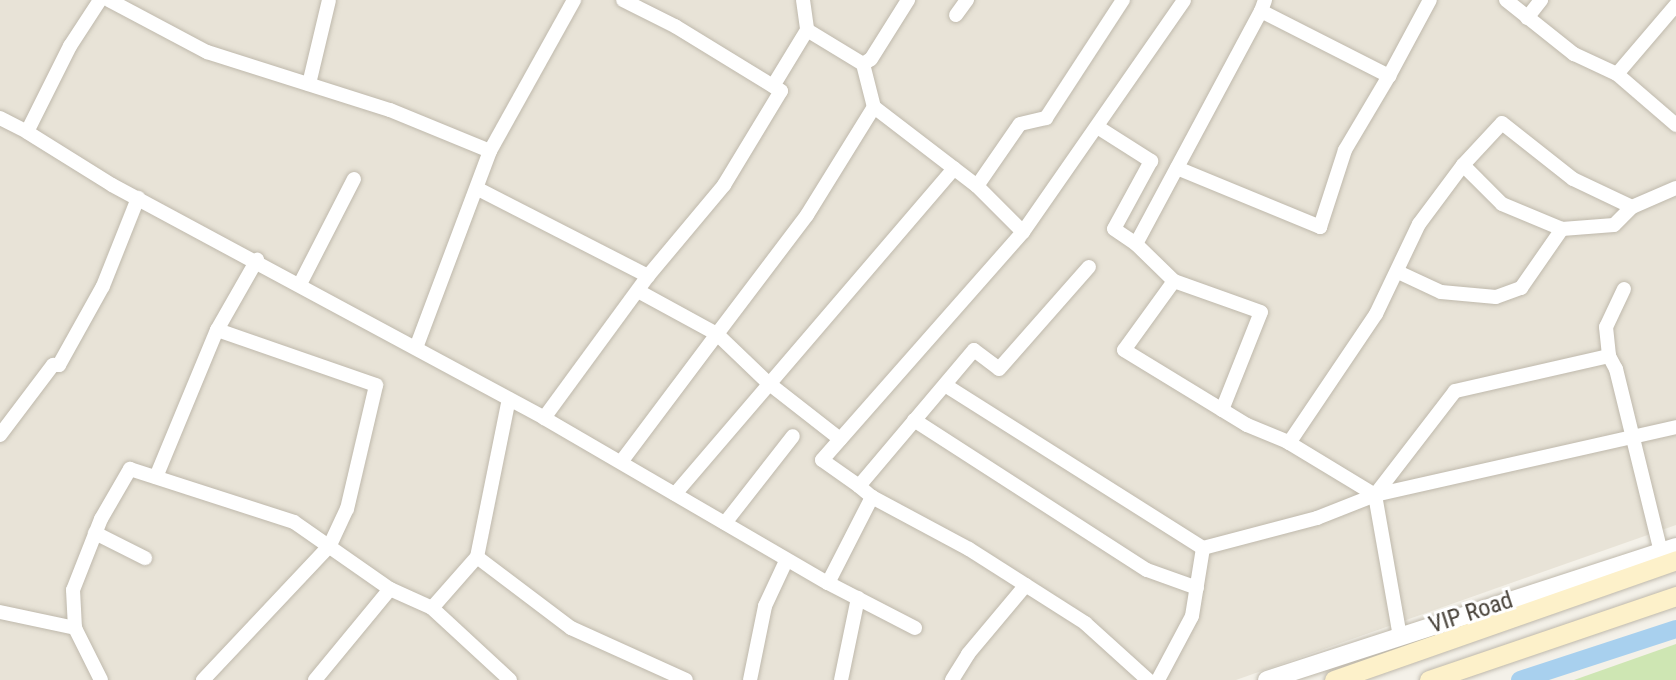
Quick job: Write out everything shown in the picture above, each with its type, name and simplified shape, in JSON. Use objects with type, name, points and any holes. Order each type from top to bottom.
[{"type":"main road","name":"VIP Road","points":[[1334,680],[1671,553]]},
{"type":"main road","name":"VIP Road","points":[[1429,680],[1676,596]]},
{"type":"street","points":[[27,132],[70,46],[100,0]]},
{"type":"street","points":[[109,0],[207,52],[451,132],[490,151]]},
{"type":"street","points":[[309,84],[328,0]]},
{"type":"street","points":[[416,348],[490,151],[574,0]]},
{"type":"street","points":[[544,418],[648,276],[724,185],[781,91],[675,26],[623,0]]},
{"type":"street","points":[[773,86],[807,30],[803,0]]},
{"type":"street","points":[[863,64],[871,59],[908,0]]},
{"type":"street","points":[[956,15],[967,0]]},
{"type":"street","points":[[977,186],[1020,124],[1046,118],[1123,0]]},
{"type":"street","points":[[1148,680],[1086,623],[1026,585],[872,497],[822,460],[1023,232],[1099,128],[1184,0]]},
{"type":"street","points":[[1177,168],[1320,228],[1345,150],[1430,0]]},
{"type":"street","points":[[1506,0],[1574,54],[1617,74],[1676,125]]},
{"type":"street","points":[[1527,19],[1541,0]]},
{"type":"street","points":[[1617,74],[1676,5]]},
{"type":"street","points":[[1136,244],[1263,6],[1389,76]]},
{"type":"street","points":[[807,30],[863,64],[874,107],[977,186],[1023,232]]},
{"type":"street","points":[[621,462],[807,215],[874,107]]},
{"type":"street","points":[[1289,443],[1376,314],[1419,224],[1463,164],[1502,123],[1573,178],[1632,207]]},
{"type":"street","points":[[2,124],[27,132],[138,198],[257,260],[544,418],[786,561],[915,628]]},
{"type":"street","points":[[1099,128],[1151,161],[1114,229],[1136,244],[1174,281],[1261,313],[1222,410]]},
{"type":"street","points":[[1463,164],[1502,204],[1562,229],[1614,225],[1632,207],[1676,188]]},
{"type":"street","points":[[675,494],[767,382],[954,168]]},
{"type":"street","points":[[300,284],[354,179]]},
{"type":"street","points":[[478,188],[648,276]]},
{"type":"street","points":[[0,435],[53,365],[59,365],[103,286],[138,198]]},
{"type":"street","points":[[1398,272],[1441,292],[1496,297],[1521,288],[1562,229]]},
{"type":"street","points":[[156,477],[217,330],[257,260]]},
{"type":"street","points":[[859,486],[974,350],[999,369],[1089,267]]},
{"type":"street","points":[[1174,281],[1124,350],[1222,410],[1289,443],[1375,495]]},
{"type":"street","points":[[1624,289],[1606,327],[1609,356],[1616,369],[1630,435],[1671,553]]},
{"type":"street","points":[[638,291],[717,334],[767,382],[841,439]]},
{"type":"street","points":[[203,680],[330,545],[346,509],[376,385],[217,330]]},
{"type":"street","points":[[1400,637],[1375,495],[1455,391],[1609,356]]},
{"type":"street","points":[[945,385],[1203,548],[1317,517],[1375,495],[1630,435],[1676,427]]},
{"type":"street","points":[[432,608],[477,556],[509,399]]},
{"type":"street","points":[[914,420],[1147,570],[1197,588]]},
{"type":"street","points":[[725,523],[793,436]]},
{"type":"street","points":[[101,680],[75,628],[73,590],[95,533],[130,469],[294,522],[390,589],[432,608],[509,680]]},
{"type":"street","points":[[828,583],[872,497]]},
{"type":"street","points":[[95,533],[145,558]]},
{"type":"street","points":[[1158,680],[1192,616],[1203,548]]},
{"type":"street","name":"VIP Road","points":[[1267,680],[1671,553]]},
{"type":"street","points":[[477,556],[571,628],[686,680]]},
{"type":"street","points":[[750,680],[765,606],[786,561]]},
{"type":"street","points":[[952,680],[968,654],[1026,585]]},
{"type":"street","points":[[315,680],[390,589]]},
{"type":"street","points":[[841,680],[858,598]]},
{"type":"street","points":[[0,612],[75,628]]},
{"type":"shaded area","points":[[0,0],[1676,0],[1676,525],[1236,680],[0,680]]},
{"type":"green space","points":[[1676,644],[1676,680],[1574,680]]},
{"type":"waterway","points":[[1520,680],[1676,629]]}]
